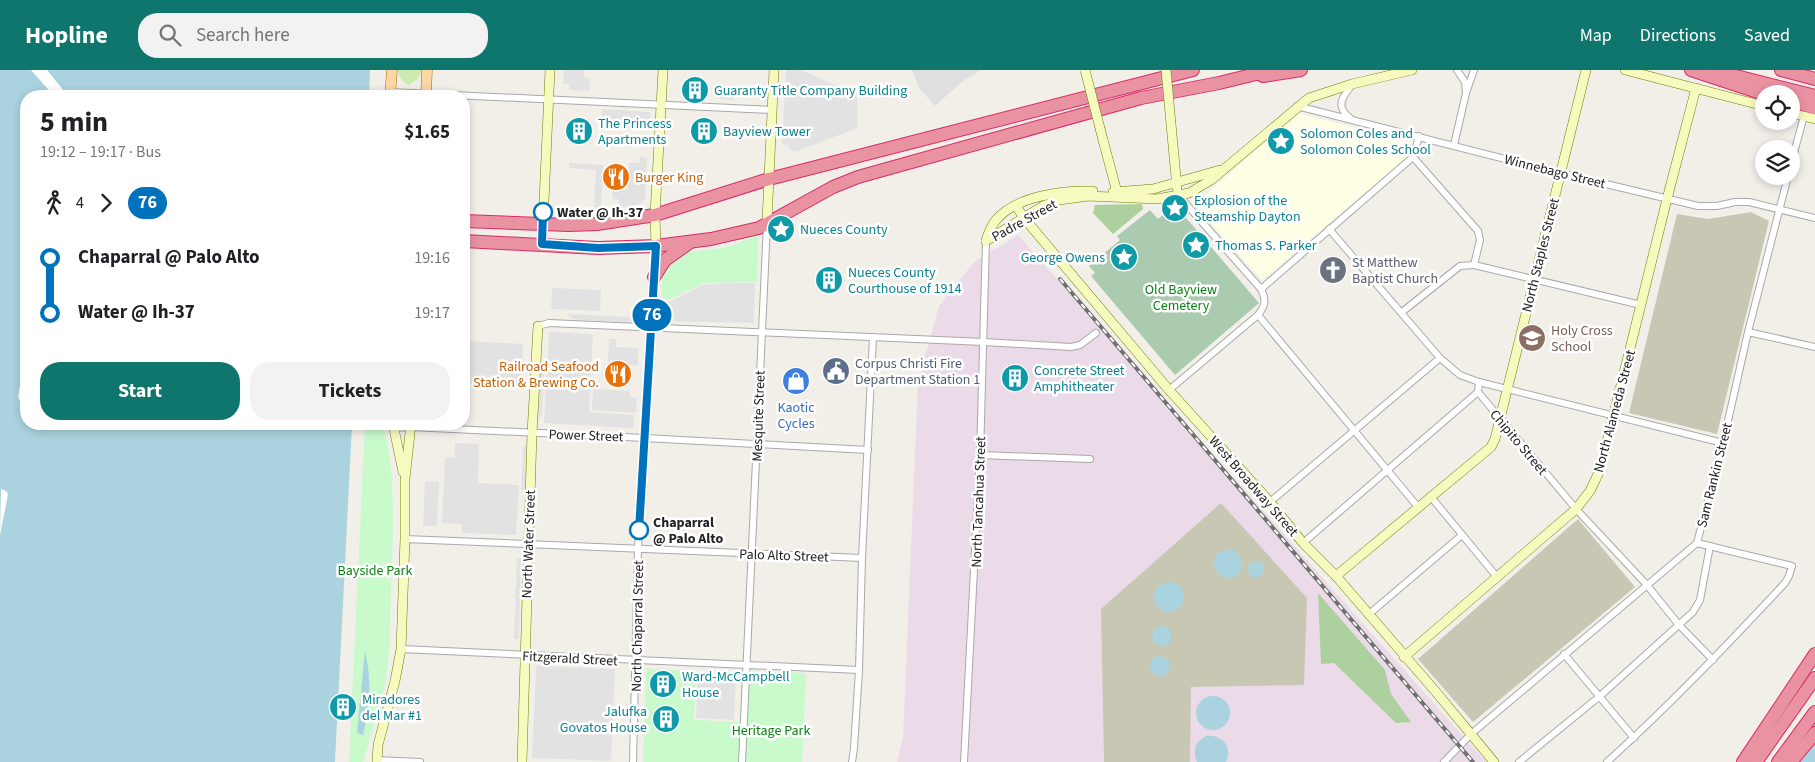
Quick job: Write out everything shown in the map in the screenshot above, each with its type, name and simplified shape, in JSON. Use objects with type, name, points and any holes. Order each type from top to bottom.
[{"type":"highway","points":[[470,221],[569,225],[597,224],[655,214],[769,179],[1193,70]]},
{"type":"highway","points":[[470,241],[598,248],[656,246],[712,240],[764,224],[833,187],[858,177],[1141,98],[1272,70]]},
{"type":"highway","points":[[1245,77],[1301,70]]},
{"type":"highway","points":[[1691,70],[1755,91]]},
{"type":"highway","points":[[1712,70],[1815,96]]},
{"type":"highway","points":[[1781,70],[1815,79]]},
{"type":"highway","points":[[1800,104],[1815,108]]},
{"type":"highway","points":[[654,277],[665,260],[692,242]]},
{"type":"highway","points":[[1743,762],[1815,654]]},
{"type":"highway","points":[[1756,762],[1815,678]]},
{"type":"highway","points":[[1778,762],[1815,712]]},
{"type":"highway","points":[[1791,762],[1815,734]]},
{"type":"main road","points":[[390,90],[392,70]]},
{"type":"main road","points":[[426,90],[427,70]]},
{"type":"street","points":[[542,244],[550,70]]},
{"type":"street","name":"North Chaparral Street","points":[[633,762],[638,548],[652,328],[656,246],[655,214],[663,70]]},
{"type":"street","name":"Mesquite Street","points":[[742,762],[762,332],[764,224],[769,179],[774,70]]},
{"type":"street","points":[[1085,70],[1117,194]]},
{"type":"street","points":[[1166,70],[1176,183],[1179,196],[1262,289],[1266,300],[1264,307],[1258,315],[1169,390]]},
{"type":"street","name":"Padre Street","points":[[986,241],[996,220],[1016,206],[1029,200],[1056,193],[1085,191],[1157,199],[1179,196],[1200,188],[1309,98],[1352,84],[1412,70]]},
{"type":"street","points":[[1457,70],[1464,82],[1466,93]]},
{"type":"street","points":[[1454,145],[1466,93],[1474,70]]},
{"type":"street","name":"North Staples Street","points":[[1336,576],[1491,447],[1495,439],[1586,70]]},
{"type":"street","points":[[1625,70],[1755,104]]},
{"type":"street","points":[[1352,84],[1341,99],[1341,106],[1345,114],[1354,120]]},
{"type":"street","name":"North Alameda Street","points":[[1404,657],[1576,509],[1590,491],[1600,470],[1696,88]]},
{"type":"street","points":[[470,97],[772,110]]},
{"type":"street","name":"Winnebago Street","points":[[1297,106],[1698,206],[1749,202],[1815,218]]},
{"type":"street","points":[[1800,115],[1815,119]]},
{"type":"street","points":[[1798,140],[1804,116]]},
{"type":"street","points":[[1262,289],[1413,157],[1419,136]]},
{"type":"street","points":[[1413,157],[1478,231],[1480,240],[1474,265]]},
{"type":"street","name":"Padre Street","points":[[986,241],[1043,206],[1058,200],[1153,189],[1225,168]]},
{"type":"street","name":"Sam Rankin Street","points":[[1446,759],[1471,734],[1646,584],[1697,543],[1786,185]]},
{"type":"street","name":"West Broadway Street","points":[[1016,206],[1024,218],[1169,390],[1270,502],[1303,543],[1336,576],[1494,762]]},
{"type":"street","points":[[1329,229],[1440,358],[1460,376],[1723,443]]},
{"type":"street","name":"North Tancahua Street","points":[[964,762],[980,455],[986,241]]},
{"type":"street","points":[[1402,312],[1460,266],[1474,265],[1641,305]]},
{"type":"street","points":[[1258,315],[1418,508]]},
{"type":"street","points":[[538,326],[549,323],[1071,347],[1080,345],[1096,333]]},
{"type":"street","name":"North Water Street","points":[[522,762],[532,434],[538,326]]},
{"type":"street","points":[[1748,332],[1815,347]]},
{"type":"street","points":[[852,762],[859,670],[862,558],[873,337]]},
{"type":"street","points":[[1270,502],[1440,358]]},
{"type":"street","points":[[1303,543],[1478,392],[1479,382]]},
{"type":"street","name":"Chipito Street","points":[[1478,392],[1576,509],[1646,584],[1679,625],[1713,660]]},
{"type":"street","name":"Power Street","points":[[470,429],[868,450]]},
{"type":"street","points":[[394,430],[405,479]]},
{"type":"street","points":[[410,430],[405,479],[406,539],[401,649],[395,681],[378,745],[376,761],[420,762]]},
{"type":"street","points":[[980,455],[1090,459]]},
{"type":"street","points":[[1430,497],[1497,576]]},
{"type":"street","points":[[1368,615],[1462,535]]},
{"type":"street","name":"Palo Alto Street","points":[[406,539],[862,558]]},
{"type":"street","points":[[1606,762],[1634,738],[1713,660],[1785,583],[1792,566],[1697,543]]},
{"type":"street","points":[[1519,762],[1600,696],[1693,612],[1700,600],[1710,546]]},
{"type":"street","name":"Fitzgerald Street","points":[[401,649],[859,670]]},
{"type":"street","points":[[1564,654],[1634,738]]},
{"type":"shaded area","points":[[564,70],[584,70],[584,77],[590,78],[589,91],[569,90],[569,84],[563,84]]},
{"type":"shaded area","points":[[786,70],[801,70],[857,95],[857,128],[795,152],[787,145],[782,145]]},
{"type":"shaded area","points":[[912,70],[981,70],[963,81],[935,106],[920,89]]},
{"type":"shaded area","points":[[719,85],[735,85],[734,100],[718,99]]},
{"type":"shaded area","points":[[602,109],[650,112],[649,129],[601,127]]},
{"type":"shaded area","points":[[1297,113],[1415,143],[1412,153],[1262,280],[1194,205]]},
{"type":"shaded area","points":[[640,156],[647,158],[645,198],[640,204],[621,208],[618,199],[613,199],[612,192],[628,189],[629,163],[639,163]]},
{"type":"shaded area","points":[[569,163],[603,165],[601,209],[594,209],[596,170],[569,168]]},
{"type":"shaded area","points":[[1751,212],[1769,221],[1717,434],[1629,413],[1677,214],[1708,219]]},
{"type":"shaded area","points":[[1018,235],[1486,762],[897,762],[903,738],[918,382],[939,306],[974,262]]},
{"type":"shaded area","points":[[755,283],[754,323],[662,321],[663,301],[671,301],[702,285]]},
{"type":"shaded area","points":[[552,288],[601,290],[600,311],[551,309]]},
{"type":"shaded area","points":[[567,314],[629,317],[635,323],[572,319]]},
{"type":"shaded area","points":[[549,332],[593,334],[589,412],[634,415],[633,428],[544,423]]},
{"type":"shaded area","points":[[609,339],[616,339],[616,347],[638,348],[638,365],[608,364]]},
{"type":"shaded area","points":[[470,341],[523,344],[521,386],[470,383]]},
{"type":"shaded area","points":[[545,364],[542,415],[537,421],[539,368]]},
{"type":"shaded area","points":[[593,389],[630,391],[630,397],[637,398],[636,413],[592,410]]},
{"type":"shaded area","points":[[455,443],[479,444],[478,483],[519,485],[516,535],[462,533],[462,524],[442,523],[445,457],[455,458]]},
{"type":"shaded area","points":[[523,446],[527,446],[525,490],[521,490]]},
{"type":"shaded area","points":[[425,481],[439,482],[437,526],[423,526]]},
{"type":"shaded area","points":[[1221,503],[1307,598],[1304,685],[1191,687],[1190,762],[1104,762],[1101,609]]},
{"type":"shaded area","points":[[1578,519],[1635,587],[1473,722],[1418,659]]},
{"type":"shaded area","points":[[517,558],[521,558],[519,639],[514,639]]},
{"type":"shaded area","points":[[536,666],[615,669],[611,761],[532,758]]},
{"type":"shaded area","points":[[698,673],[736,674],[734,720],[696,718]]},
{"type":"green space","points":[[397,70],[422,70],[418,79],[409,85],[401,79]]},
{"type":"green space","points":[[1142,204],[1143,209],[1113,234],[1093,213],[1095,205]]},
{"type":"green space","name":"Old Bayview Cemetery","points":[[1175,205],[1259,303],[1175,375],[1091,276],[1095,273],[1089,266],[1120,240],[1117,236],[1150,210],[1158,219]]},
{"type":"green space","points":[[758,235],[757,282],[704,283],[670,299],[661,298],[663,271],[681,253],[724,248]]},
{"type":"green space","name":"Bayside Park","points":[[365,430],[384,430],[390,465],[393,506],[390,644],[384,687],[363,762],[349,762]]},
{"type":"green space","points":[[1318,593],[1385,670],[1391,694],[1411,722],[1396,723],[1334,663],[1321,664]]},
{"type":"green space","name":"Heritage Park","points":[[646,669],[696,671],[694,720],[740,722],[742,670],[806,673],[802,762],[643,762]]},
{"type":"water","points":[[0,70],[370,70],[369,90],[20,90],[20,430],[352,430],[335,762],[0,762]]},
{"type":"water","points":[[1228,550],[1238,554],[1242,564],[1238,574],[1228,578],[1218,574],[1214,564],[1218,554]]},
{"type":"water","points":[[1256,561],[1262,563],[1264,569],[1262,575],[1256,577],[1250,575],[1248,569],[1250,563]]},
{"type":"water","points":[[1169,582],[1180,586],[1184,597],[1180,608],[1169,612],[1158,608],[1154,597],[1158,586]]},
{"type":"water","points":[[1162,626],[1169,629],[1172,636],[1169,643],[1162,646],[1155,643],[1152,636],[1155,629]]},
{"type":"water","points":[[365,651],[369,672],[369,693],[363,735],[357,733]]},
{"type":"water","points":[[1160,656],[1167,659],[1170,666],[1167,673],[1160,676],[1153,673],[1150,666],[1153,659]]},
{"type":"water","points":[[1213,696],[1220,697],[1225,701],[1229,706],[1229,720],[1225,725],[1220,729],[1213,730],[1206,729],[1201,725],[1197,720],[1196,713],[1197,706],[1201,701],[1206,697]]},
{"type":"water","points":[[1815,716],[1815,762],[1778,762]]},
{"type":"water","points":[[1206,736],[1217,737],[1225,743],[1228,751],[1226,762],[1197,762],[1195,751],[1197,744]]},
{"type":"pier","points":[[31,70],[47,70],[63,90],[49,90]]},
{"type":"pier","points":[[20,384],[20,400],[18,396]]},
{"type":"pier","points":[[1,489],[8,494],[0,535]]},
{"type":"railway","points":[[1060,279],[1473,762]]},
{"type":"bus line","name":"76","points":[[543,212],[542,244],[598,248],[656,246],[639,530]]},
{"type":"place","name":"Guaranty Title Company Building","points":[[695,90]]},
{"type":"place","name":"The Princess Apartments","points":[[579,131]]},
{"type":"place","name":"Bayview Tower","points":[[704,131]]},
{"type":"place","name":"Solomon Coles and Solomon Coles School","points":[[1281,141]]},
{"type":"place","name":"Burger King","points":[[616,177]]},
{"type":"place","name":"Explosion of the Steamship Dayton","points":[[1175,208]]},
{"type":"place","name":"Water @ Ih-37","points":[[543,212]]},
{"type":"place","name":"Nueces County","points":[[781,229]]},
{"type":"place","name":"Thomas S. Parker","points":[[1196,245]]},
{"type":"place","name":"George Owens","points":[[1124,257]]},
{"type":"place","name":"St Matthew Baptist Church","points":[[1333,270]]},
{"type":"place","name":"Nueces County Courthouse of 1914","points":[[829,280]]},
{"type":"place","name":"Holy Cross School","points":[[1532,338]]},
{"type":"place","name":"Corpus Christi Fire Department Station 1","points":[[836,371]]},
{"type":"place","name":"Railroad Seafood Station & Brewing Co.","points":[[618,374]]},
{"type":"place","name":"Concrete Street Amphitheater","points":[[1015,378]]},
{"type":"place","name":"Kaotic Cycles","points":[[796,381]]},
{"type":"place","name":"Chaparral @ Palo Alto","points":[[639,530]]},
{"type":"place","name":"Ward-McCampbell House","points":[[663,684]]},
{"type":"place","name":"Miradores del Mar #1","points":[[343,707]]},
{"type":"place","name":"Jalufka Govatos House","points":[[666,719]]}]
